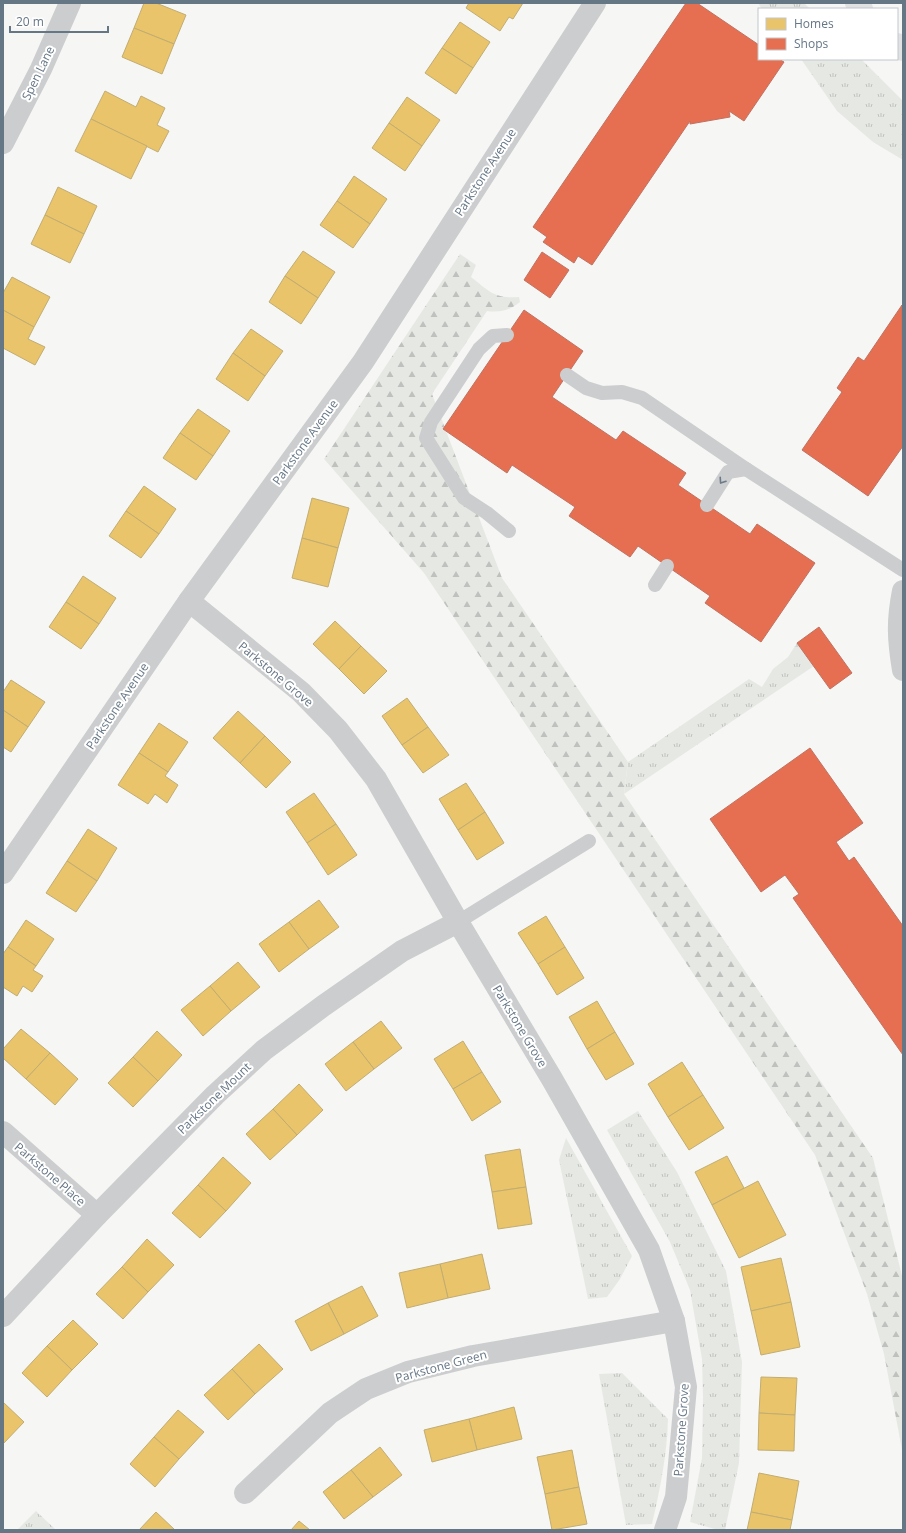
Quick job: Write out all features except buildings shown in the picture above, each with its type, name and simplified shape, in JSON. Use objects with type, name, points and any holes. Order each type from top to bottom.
[{"type":"street","name":"Spen Lane","points":[[3,143],[41,69],[70,3]]},
{"type":"street","name":"Parkstone Avenue","points":[[3,873],[188,601],[363,362],[595,3]]},
{"type":"street","points":[[903,591],[899,611],[898,641],[903,670]]},
{"type":"street","name":"Parkstone Grove","points":[[188,601],[301,692],[338,730],[376,779],[458,922],[552,1079],[649,1250],[674,1321],[686,1386],[676,1497],[664,1530]]},
{"type":"street","name":"Parkstone Mount","points":[[3,1316],[97,1215],[215,1095],[264,1050],[323,1006],[402,951],[458,922]]},
{"type":"street","name":"Parkstone Place","points":[[3,1132],[97,1215]]},
{"type":"street","name":"Parkstone Green","points":[[245,1493],[330,1413],[366,1390],[408,1372],[473,1356],[674,1321]]},
{"type":"lane","points":[[507,335],[493,336],[479,349],[431,422],[426,438],[464,498],[509,531]]},
{"type":"lane","points":[[567,375],[586,388],[596,392],[622,392],[642,398],[746,468],[903,570]]},
{"type":"lane","points":[[706,505],[728,472],[746,468]]},
{"type":"lane","points":[[655,585],[667,566]]},
{"type":"lane","points":[[458,922],[589,841]]},
{"type":"green space","points":[[758,3],[804,3],[809,8],[761,8]]},
{"type":"green space","points":[[802,60],[862,60],[903,101],[903,160],[873,142],[837,111]]},
{"type":"green space","points":[[460,254],[476,265],[471,277],[492,293],[503,297],[519,297],[520,302],[505,310],[496,312],[487,311],[432,394],[502,578],[628,762],[624,794],[873,1158],[903,1280],[903,1455],[884,1354],[867,1294],[815,1155],[424,573],[324,459]]},
{"type":"green space","points":[[797,643],[814,666],[624,794],[628,762],[749,679],[762,687],[773,669],[788,657]]},
{"type":"green space","points":[[638,1111],[677,1172],[726,1271],[742,1362],[739,1463],[725,1530],[718,1530],[690,1522],[702,1458],[703,1397],[702,1359],[690,1290],[670,1242],[607,1130]]},
{"type":"green space","points":[[566,1138],[632,1256],[620,1279],[607,1297],[588,1299],[559,1160]]},
{"type":"green space","points":[[622,1373],[668,1419],[663,1472],[652,1524],[626,1525],[599,1374]]},
{"type":"green space","points":[[36,1511],[56,1530],[17,1530]]}]
